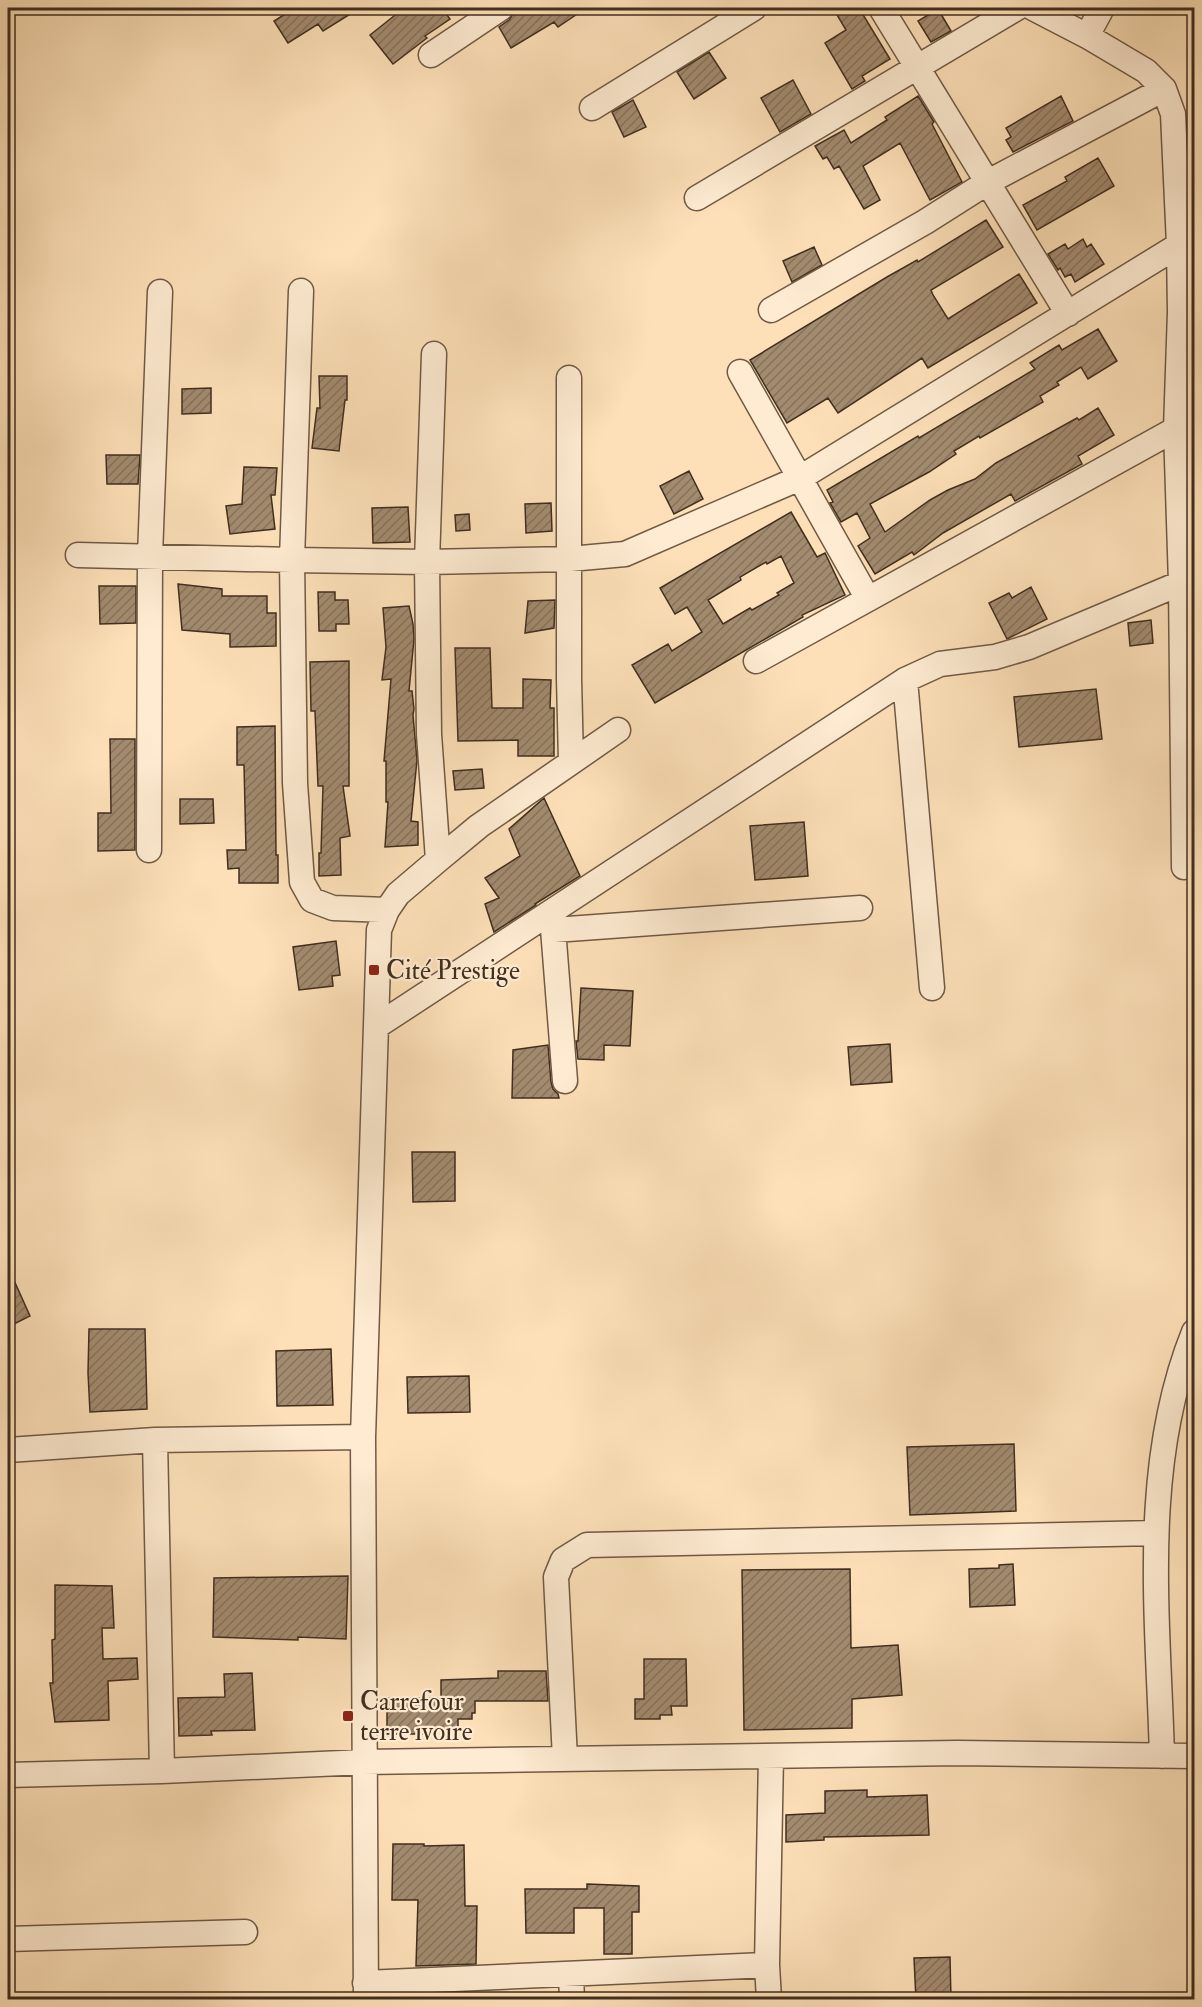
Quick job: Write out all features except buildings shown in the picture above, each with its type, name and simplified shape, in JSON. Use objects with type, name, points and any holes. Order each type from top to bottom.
[{"type":"street","points":[[431,55],[501,8]]},
{"type":"street","points":[[592,108],[754,8]]},
{"type":"street","points":[[881,8],[1068,314]]},
{"type":"street","points":[[697,198],[1017,8]]},
{"type":"street","points":[[1033,8],[1087,36],[1146,71],[1164,89],[1173,114],[1185,177],[1179,245],[1187,312],[1182,436],[1188,583],[1189,738],[1184,867]]},
{"type":"street","points":[[1087,36],[1102,8]]},
{"type":"street","points":[[771,309],[915,228],[988,182],[1164,89]]},
{"type":"street","points":[[78,555],[427,562],[570,559],[625,554],[800,478],[1179,245]]},
{"type":"street","points":[[302,291],[292,560],[295,783],[302,882],[312,900],[333,908],[387,910]]},
{"type":"street","points":[[149,850],[150,556],[160,292]]},
{"type":"street","points":[[434,354],[427,562],[429,734],[438,860]]},
{"type":"street","points":[[740,372],[868,599]]},
{"type":"street","points":[[569,378],[571,762]]},
{"type":"street","points":[[756,661],[868,599],[1182,436]]},
{"type":"street","points":[[376,1026],[553,921],[905,680],[940,664],[995,657],[1029,647],[1188,583]]},
{"type":"street","points":[[905,680],[932,988]]},
{"type":"street","points":[[618,730],[478,826],[398,894],[387,910],[379,930],[363,1437],[366,1991],[571,1975],[767,1965]]},
{"type":"street","points":[[553,921],[860,908]]},
{"type":"street","points":[[553,921],[565,1081]]},
{"type":"street","points":[[1162,1756],[1156,1533],[1164,1440],[1184,1358],[1194,1332]]},
{"type":"street","points":[[8,1450],[155,1440],[363,1437]]},
{"type":"street","points":[[155,1440],[162,1771]]},
{"type":"street","points":[[565,1759],[555,1577],[563,1560],[587,1545],[1156,1533]]},
{"type":"street","points":[[8,1775],[364,1762],[957,1753],[1194,1756]]},
{"type":"street","points":[[769,2000],[767,1965],[771,1756]]},
{"type":"street","points":[[8,1939],[245,1932]]},
{"type":"street","points":[[571,1975],[572,2000]]},
{"type":"place","name":"Cité Prestige","points":[[374,970]]},
{"type":"place","name":"Carrefour terre ivoire","points":[[348,1716]]}]
